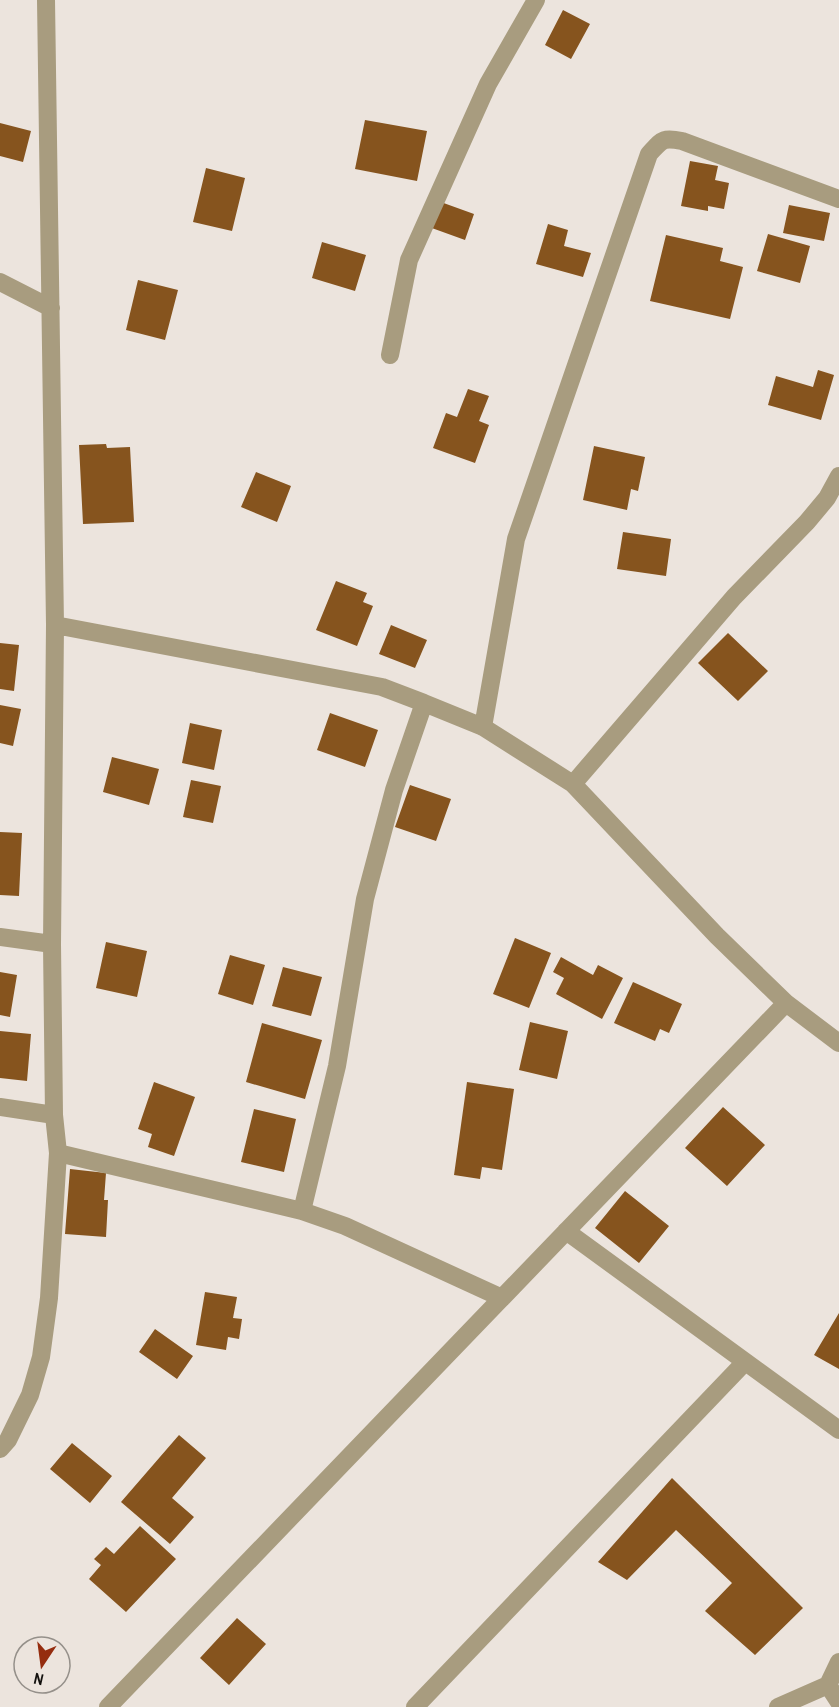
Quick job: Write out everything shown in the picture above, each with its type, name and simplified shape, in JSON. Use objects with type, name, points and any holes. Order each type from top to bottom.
[{"type":"street","points":[[0,1449],[8,1440],[30,1395],[41,1357],[49,1298],[58,1153],[54,1115],[52,944],[56,625],[46,0]]},
{"type":"street","points":[[390,355],[409,260],[488,84],[536,0]]},
{"type":"street","points":[[483,728],[516,539],[649,154],[667,138],[682,141],[839,199]]},
{"type":"street","points":[[0,282],[51,308]]},
{"type":"street","points":[[573,784],[735,597],[827,498],[839,476]]},
{"type":"street","points":[[56,625],[382,687],[483,728],[573,784],[717,936],[786,1003],[839,1042]]},
{"type":"street","points":[[302,1211],[337,1066],[365,899],[394,790],[424,703]]},
{"type":"street","points":[[0,937],[52,944]]},
{"type":"street","points":[[108,1707],[786,1003]]},
{"type":"street","points":[[0,1107],[54,1115]]},
{"type":"street","points":[[58,1153],[302,1211],[345,1226],[502,1298]]},
{"type":"street","points":[[566,1231],[839,1430]]},
{"type":"street","points":[[415,1707],[745,1362]]},
{"type":"street","points":[[778,1707],[828,1685],[839,1662]]},
{"type":"street","points":[[828,1685],[839,1702]]},
{"type":"building","points":[[563,10],[590,24],[571,59],[545,45]]},
{"type":"building","points":[[365,120],[427,131],[417,181],[355,169]]},
{"type":"building","points":[[0,123],[31,131],[23,162],[0,156]]},
{"type":"building","points":[[690,161],[718,166],[715,180],[729,183],[724,209],[708,206],[708,211],[681,206]]},
{"type":"building","points":[[206,168],[245,178],[232,231],[193,222]]},
{"type":"building","points":[[438,201],[474,214],[465,240],[429,227]]},
{"type":"building","points":[[789,205],[830,213],[824,241],[783,233]]},
{"type":"building","points":[[548,224],[568,230],[564,246],[591,253],[583,277],[536,264]]},
{"type":"building","points":[[768,234],[810,246],[800,283],[757,271]]},
{"type":"building","points":[[666,235],[723,248],[720,261],[743,267],[730,319],[650,301]]},
{"type":"building","points":[[322,242],[366,255],[355,291],[312,278]]},
{"type":"building","points":[[138,280],[178,290],[165,340],[126,330]]},
{"type":"building","points":[[818,370],[834,375],[821,420],[768,405],[776,376],[813,387]]},
{"type":"building","points":[[468,389],[489,396],[479,421],[489,425],[475,463],[433,448],[446,413],[457,417]]},
{"type":"building","points":[[106,444],[107,448],[130,447],[134,522],[83,524],[79,445]]},
{"type":"building","points":[[594,446],[645,457],[638,491],[631,489],[627,510],[583,500]]},
{"type":"building","points":[[256,472],[291,486],[277,522],[241,507]]},
{"type":"building","points":[[623,532],[671,539],[666,576],[617,569]]},
{"type":"building","points":[[336,581],[367,593],[363,602],[373,606],[357,646],[316,630]]},
{"type":"building","points":[[391,625],[427,640],[415,668],[379,654]]},
{"type":"building","points":[[728,633],[768,671],[738,701],[698,663]]},
{"type":"building","points":[[0,643],[19,645],[14,691],[0,689]]},
{"type":"building","points":[[0,705],[21,709],[13,746],[0,743]]},
{"type":"building","points":[[330,713],[378,730],[365,767],[317,750]]},
{"type":"building","points":[[190,723],[222,730],[214,770],[182,763]]},
{"type":"building","points":[[112,757],[159,769],[149,805],[103,792]]},
{"type":"building","points":[[191,780],[221,786],[213,823],[183,817]]},
{"type":"building","points":[[410,785],[451,799],[436,841],[395,827]]},
{"type":"building","points":[[0,832],[22,833],[19,896],[0,895]]},
{"type":"building","points":[[515,938],[551,953],[529,1008],[493,994]]},
{"type":"building","points":[[106,942],[147,951],[137,997],[96,988]]},
{"type":"building","points":[[230,955],[265,965],[253,1005],[218,994]]},
{"type":"building","points":[[561,957],[593,975],[598,965],[623,978],[602,1019],[556,994],[564,978],[553,972]]},
{"type":"building","points":[[283,967],[322,977],[311,1016],[272,1006]]},
{"type":"building","points":[[0,972],[17,975],[10,1017],[0,1015]]},
{"type":"building","points":[[633,982],[682,1004],[669,1033],[660,1029],[655,1041],[614,1023]]},
{"type":"building","points":[[530,1022],[568,1031],[557,1079],[519,1070]]},
{"type":"building","points":[[262,1023],[322,1040],[305,1099],[246,1082]]},
{"type":"building","points":[[0,1031],[31,1034],[27,1081],[0,1078]]},
{"type":"building","points":[[154,1082],[195,1097],[174,1156],[148,1147],[152,1134],[138,1129]]},
{"type":"building","points":[[467,1082],[514,1089],[502,1170],[482,1167],[480,1179],[454,1175]]},
{"type":"building","points":[[723,1107],[765,1145],[727,1186],[685,1148]]},
{"type":"building","points":[[254,1109],[296,1119],[284,1172],[241,1162]]},
{"type":"building","points":[[70,1169],[106,1173],[104,1200],[108,1200],[106,1237],[65,1234]]},
{"type":"building","points":[[625,1191],[669,1226],[639,1263],[595,1228]]},
{"type":"building","points":[[205,1292],[237,1297],[233,1318],[242,1319],[239,1339],[228,1337],[226,1350],[196,1345]]},
{"type":"building","points":[[839,1313],[839,1369],[814,1355]]},
{"type":"building","points":[[155,1329],[193,1356],[177,1379],[139,1352]]},
{"type":"building","points":[[179,1435],[206,1458],[172,1498],[194,1517],[170,1544],[121,1502]]},
{"type":"building","points":[[72,1443],[112,1476],[90,1503],[50,1469]]},
{"type":"building","points":[[672,1478],[803,1608],[755,1655],[705,1611],[732,1583],[676,1530],[627,1580],[598,1562]]},
{"type":"building","points":[[140,1526],[176,1559],[126,1612],[89,1579],[101,1565],[94,1559],[106,1547],[114,1554]]},
{"type":"building","points":[[237,1618],[266,1644],[229,1685],[200,1658]]}]
